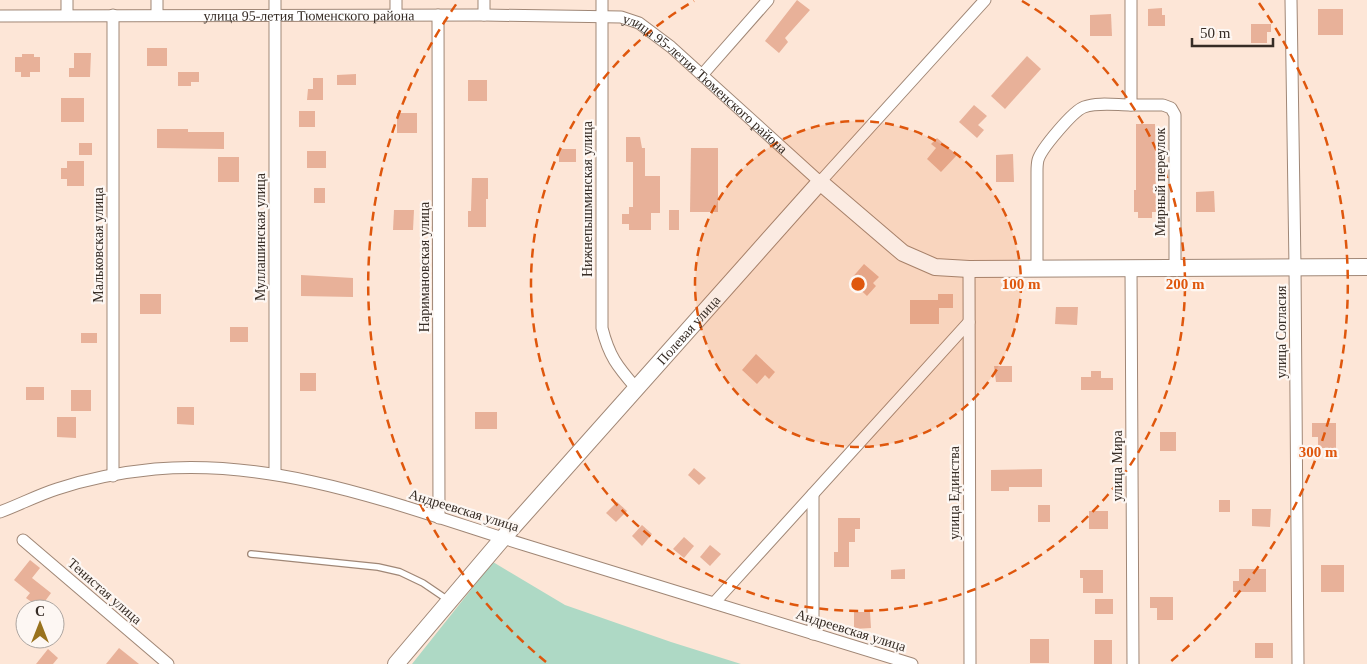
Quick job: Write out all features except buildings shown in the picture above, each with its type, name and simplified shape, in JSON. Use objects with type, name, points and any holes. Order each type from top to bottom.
[{"type":"street","points":[[67,0],[67,16]]},
{"type":"street","points":[[157,0],[157,15]]},
{"type":"street","name":"Муллашинская улица","points":[[275,0],[276,474]]},
{"type":"street","points":[[396,0],[396,16]]},
{"type":"street","points":[[484,0],[484,15]]},
{"type":"street","name":"Нижнепышминская улица","points":[[602,0],[602,328],[607,348],[616,365],[636,388]]},
{"type":"street","points":[[702,75],[768,0]]},
{"type":"street","name":"Полевая улица","points":[[396,664],[503,538],[636,388],[985,0]]},
{"type":"street","points":[[1131,0],[1131,105]]},
{"type":"street","name":"улица Согласия","points":[[1291,0],[1298,664]]},
{"type":"street","name":"Мальковская улица","points":[[113,15],[113,476]]},
{"type":"street","name":"Наримановская улица","points":[[438,15],[439,518]]},
{"type":"street","name":"улица 95-летия Тюменского района","points":[[0,16],[484,15],[621,17],[639,23],[671,47],[820,182],[903,254],[936,267],[968,269],[1367,267]]},
{"type":"street","name":"Мирный переулок","points":[[1037,269],[1038,161],[1042,151],[1073,115],[1082,108],[1091,105],[1163,106],[1171,108],[1175,116],[1175,268]]},
{"type":"street","name":"улица Мира","points":[[1131,268],[1133,664]]},
{"type":"street","name":"улица Единства","points":[[968,269],[970,664]]},
{"type":"street","points":[[714,603],[969,322]]},
{"type":"street","name":"Андреевская улица","points":[[0,512],[57,489],[113,476],[155,469],[197,468],[276,474],[333,486],[912,664]]},
{"type":"street","points":[[813,494],[813,634]]},
{"type":"street","name":"Тенистая улица","points":[[23,540],[168,664]]},
{"type":"lane","points":[[251,554],[378,567],[400,572],[423,583],[450,601]]},
{"type":"green space","points":[[493,562],[565,605],[741,664],[412,664]]}]
